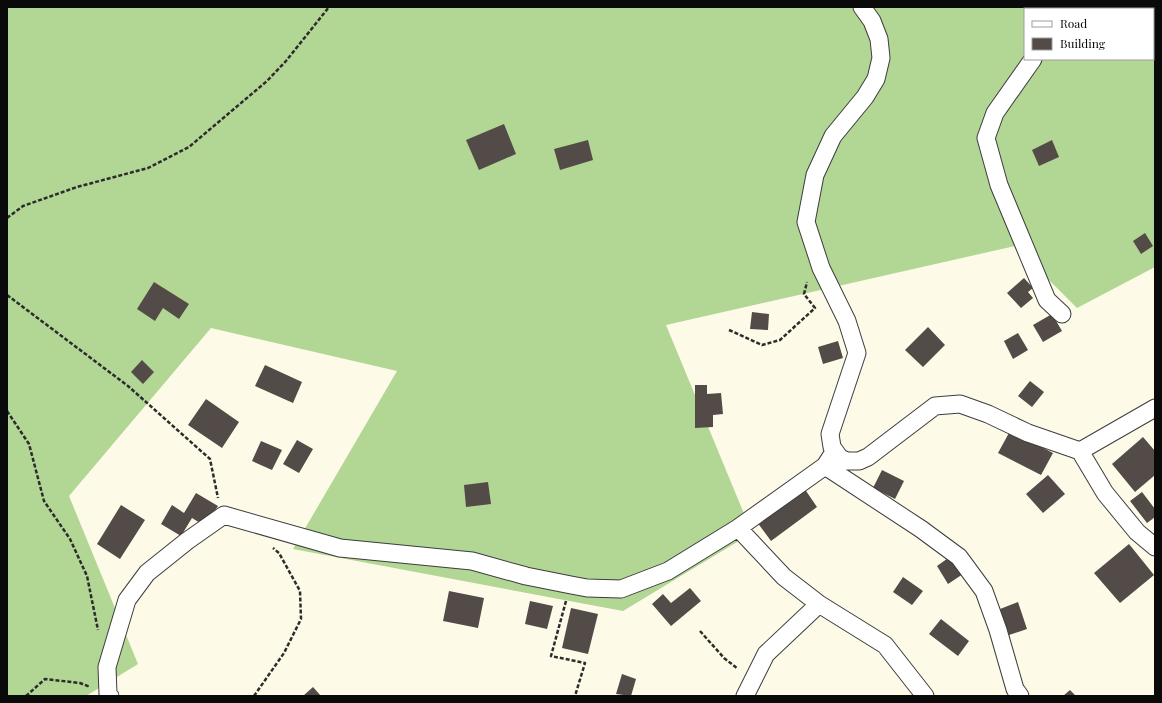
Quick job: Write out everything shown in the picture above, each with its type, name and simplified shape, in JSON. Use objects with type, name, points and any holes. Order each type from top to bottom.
[{"type":"street","points":[[830,459],[832,447],[830,434],[857,353],[847,321],[820,268],[806,222],[815,175],[833,136],[865,97],[876,78],[881,58],[879,39],[872,21],[862,7]]},
{"type":"street","points":[[1032,60],[995,114],[986,138],[999,185],[1047,300],[1062,314]]},
{"type":"street","points":[[109,695],[107,667],[127,600],[147,573],[187,541],[224,515],[340,548],[472,561],[526,576],[571,586],[621,589],[668,571],[738,528],[830,459],[847,461],[864,460],[935,406],[960,404],[988,414],[1028,433],[1080,451],[1105,493],[1137,532],[1155,547]]},
{"type":"street","points":[[1080,451],[1155,408]]},
{"type":"street","points":[[830,459],[959,558],[984,591],[998,630],[1015,689],[1020,696]]},
{"type":"street","points":[[738,528],[784,577],[819,604],[885,645],[925,696]]},
{"type":"street","points":[[749,688],[766,654],[819,604]]},
{"type":"path","points":[[7,218],[23,206],[77,187],[148,168],[189,147],[267,81],[286,61],[329,7]]},
{"type":"path","points":[[728,330],[762,344],[780,340],[815,308],[804,294],[807,279]]},
{"type":"path","points":[[7,295],[128,386],[210,458],[219,502],[224,515]]},
{"type":"path","points":[[7,411],[29,444],[44,501],[70,539],[87,576],[99,636]]},
{"type":"path","points":[[254,696],[284,653],[301,619],[300,591],[279,553],[267,544]]},
{"type":"path","points":[[571,586],[551,656],[585,663],[576,696]]},
{"type":"path","points":[[700,631],[749,688]]},
{"type":"path","points":[[26,696],[45,679],[80,683],[109,695]]},
{"type":"green space","points":[[7,7],[1155,7],[1155,267],[1077,308],[1015,246],[666,325],[752,533],[623,611],[293,549],[397,371],[211,328],[69,496],[138,664],[86,696],[7,696]]},
{"type":"building","points":[[504,124],[516,154],[479,170],[466,140]]},
{"type":"building","points":[[588,140],[593,160],[560,170],[554,149]]},
{"type":"building","points":[[1052,140],[1059,157],[1039,166],[1032,150]]},
{"type":"building","points":[[1145,233],[1153,246],[1141,254],[1133,241]]},
{"type":"building","points":[[1024,278],[1033,288],[1028,292],[1033,298],[1021,308],[1007,293]]},
{"type":"building","points":[[154,282],[189,304],[179,319],[163,308],[155,321],[137,309]]},
{"type":"building","points":[[752,312],[769,314],[768,330],[750,329]]},
{"type":"building","points":[[1052,314],[1062,331],[1043,342],[1033,325]]},
{"type":"building","points":[[928,327],[945,345],[923,367],[905,350]]},
{"type":"building","points":[[1018,333],[1028,350],[1013,359],[1004,341]]},
{"type":"building","points":[[838,341],[843,358],[823,364],[818,347]]},
{"type":"building","points":[[142,360],[154,372],[143,384],[131,372]]},
{"type":"building","points":[[265,365],[302,382],[293,403],[255,386]]},
{"type":"building","points":[[1030,381],[1044,392],[1032,407],[1018,396]]},
{"type":"building","points":[[695,385],[707,385],[707,394],[721,393],[723,414],[713,415],[713,427],[695,428]]},
{"type":"building","points":[[206,399],[239,422],[222,448],[188,425]]},
{"type":"building","points":[[1010,431],[1053,453],[1041,475],[998,453]]},
{"type":"building","points":[[1143,437],[1155,451],[1155,475],[1135,492],[1112,464]]},
{"type":"building","points":[[297,440],[313,449],[299,473],[283,464]]},
{"type":"building","points":[[261,441],[282,450],[272,470],[252,461]]},
{"type":"building","points":[[882,470],[904,481],[895,499],[873,488]]},
{"type":"building","points":[[1048,475],[1065,494],[1043,513],[1026,494]]},
{"type":"building","points":[[488,482],[491,504],[466,507],[464,485]]},
{"type":"building","points":[[804,488],[817,507],[771,541],[757,522]]},
{"type":"building","points":[[1142,492],[1155,509],[1155,517],[1147,523],[1130,501]]},
{"type":"building","points":[[196,493],[218,506],[205,526],[192,518],[181,536],[161,524],[172,505],[184,513]]},
{"type":"building","points":[[121,505],[145,520],[120,559],[97,544]]},
{"type":"building","points":[[1129,544],[1154,575],[1120,603],[1094,573]]},
{"type":"building","points":[[951,556],[963,574],[948,584],[937,566]]},
{"type":"building","points":[[903,577],[923,591],[912,605],[893,592]]},
{"type":"building","points":[[690,588],[701,601],[671,626],[652,604],[663,594],[671,603]]},
{"type":"building","points":[[449,591],[484,598],[478,628],[443,621]]},
{"type":"building","points":[[530,601],[553,606],[547,629],[525,624]]},
{"type":"building","points":[[1018,602],[1027,629],[1009,635],[1000,609]]},
{"type":"building","points":[[571,608],[598,614],[588,654],[562,648]]},
{"type":"building","points":[[941,619],[969,641],[958,656],[929,634]]},
{"type":"building","points":[[622,674],[636,679],[631,696],[616,694]]},
{"type":"building","points":[[313,687],[321,696],[303,696]]},
{"type":"building","points":[[1070,690],[1076,696],[1063,696]]}]
